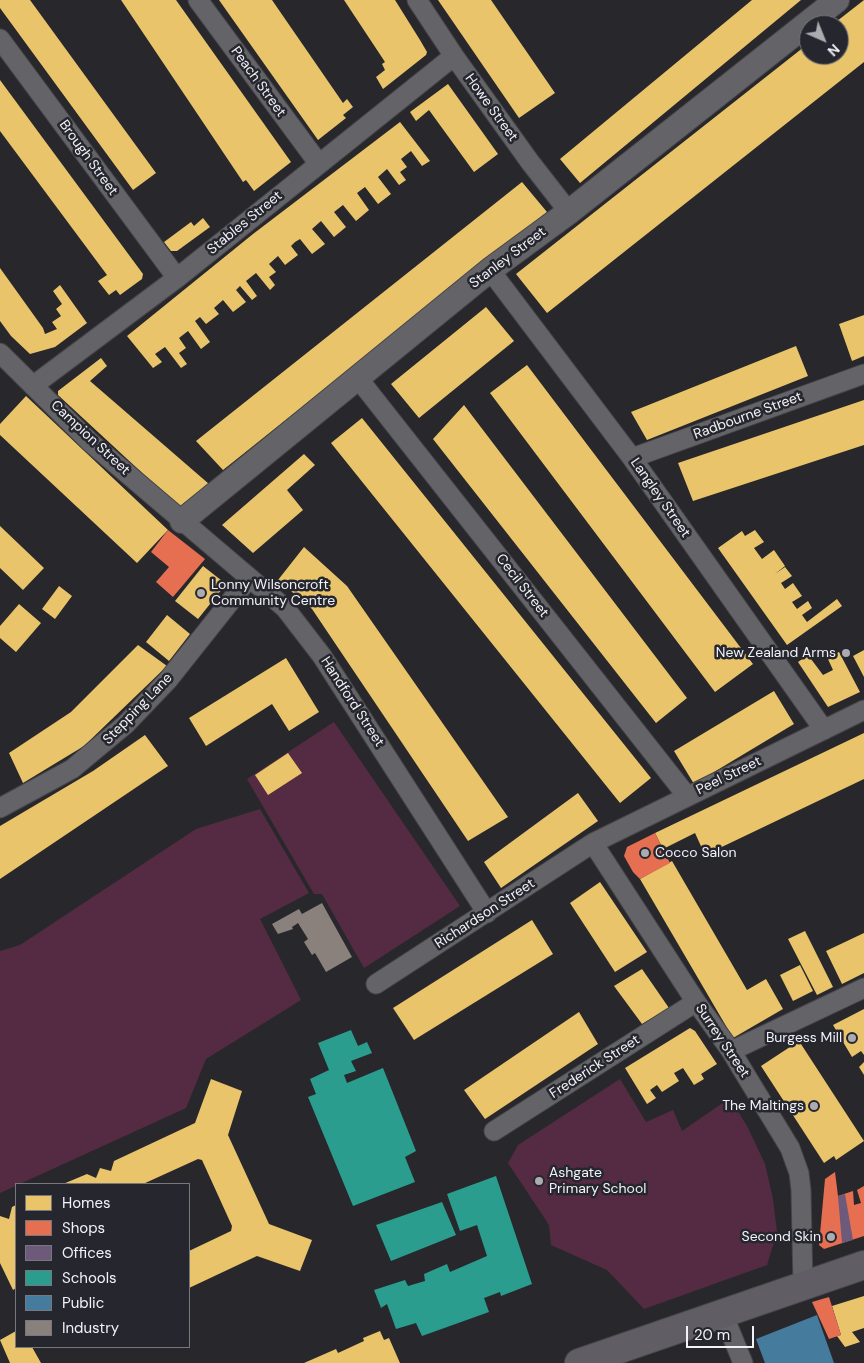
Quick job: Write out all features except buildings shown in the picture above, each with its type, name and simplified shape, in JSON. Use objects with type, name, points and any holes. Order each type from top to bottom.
[{"type":"main road","points":[[579,1363],[864,1265]]},
{"type":"street","name":"Peach Street","points":[[198,0],[319,164]]},
{"type":"street","name":"Howe Street","points":[[417,0],[454,56],[530,162],[569,212]]},
{"type":"street","name":"Stanley Street","points":[[182,521],[490,270],[569,212],[837,0]]},
{"type":"street","name":"Brough Street","points":[[0,39],[177,278]]},
{"type":"street","name":"Stables Street","points":[[34,385],[177,278],[454,56]]},
{"type":"street","name":"Langley Street","points":[[490,270],[632,458],[824,730]]},
{"type":"street","name":"Campion Street","points":[[0,353],[90,442],[182,521]]},
{"type":"street","name":"Radbourne Street","points":[[632,458],[864,374]]},
{"type":"street","name":"Cecil Street","points":[[357,377],[687,796]]},
{"type":"street","name":"Handford Street","points":[[182,521],[285,608],[305,632],[487,913]]},
{"type":"street","name":"Stepping Lane","points":[[0,808],[72,769],[126,724],[168,680],[249,578]]},
{"type":"street","name":"Peel Street","points":[[593,842],[864,710]]},
{"type":"street","name":"Richardson Street","points":[[376,984],[593,842]]},
{"type":"street","name":"Surrey Street","points":[[593,842],[696,1002],[731,1051],[781,1132],[796,1161],[801,1190],[803,1286]]},
{"type":"street","points":[[731,1051],[864,988]]},
{"type":"street","name":"Frederick Street","points":[[494,1131],[696,1002]]},
{"type":"street","points":[[723,1314],[743,1363]]},
{"type":"shaded area","points":[[334,722],[460,906],[364,968],[322,894],[314,894],[247,779]]},
{"type":"shaded area","points":[[260,809],[309,893],[260,919],[301,1000],[206,1059],[186,1108],[22,1183],[15,1183],[15,1186],[0,1193],[0,951],[20,945],[196,829]]},
{"type":"shaded area","points":[[620,1079],[646,1122],[673,1110],[682,1131],[730,1098],[748,1128],[765,1164],[773,1199],[777,1232],[767,1265],[644,1309],[607,1270],[551,1245],[549,1225],[508,1163],[518,1145]]},
{"type":"place","name":"Lonny Wilsoncroft Community Centre","points":[[201,593]]},
{"type":"place","name":"New Zealand Arms","points":[[846,653]]},
{"type":"place","name":"Cocco Salon","points":[[645,853]]},
{"type":"place","name":"Burgess Mill","points":[[852,1038]]},
{"type":"place","name":"The Maltings","points":[[814,1106]]},
{"type":"place","name":"Ashgate Primary School","points":[[539,1181]]},
{"type":"place","name":"Second Skin","points":[[831,1237]]}]
